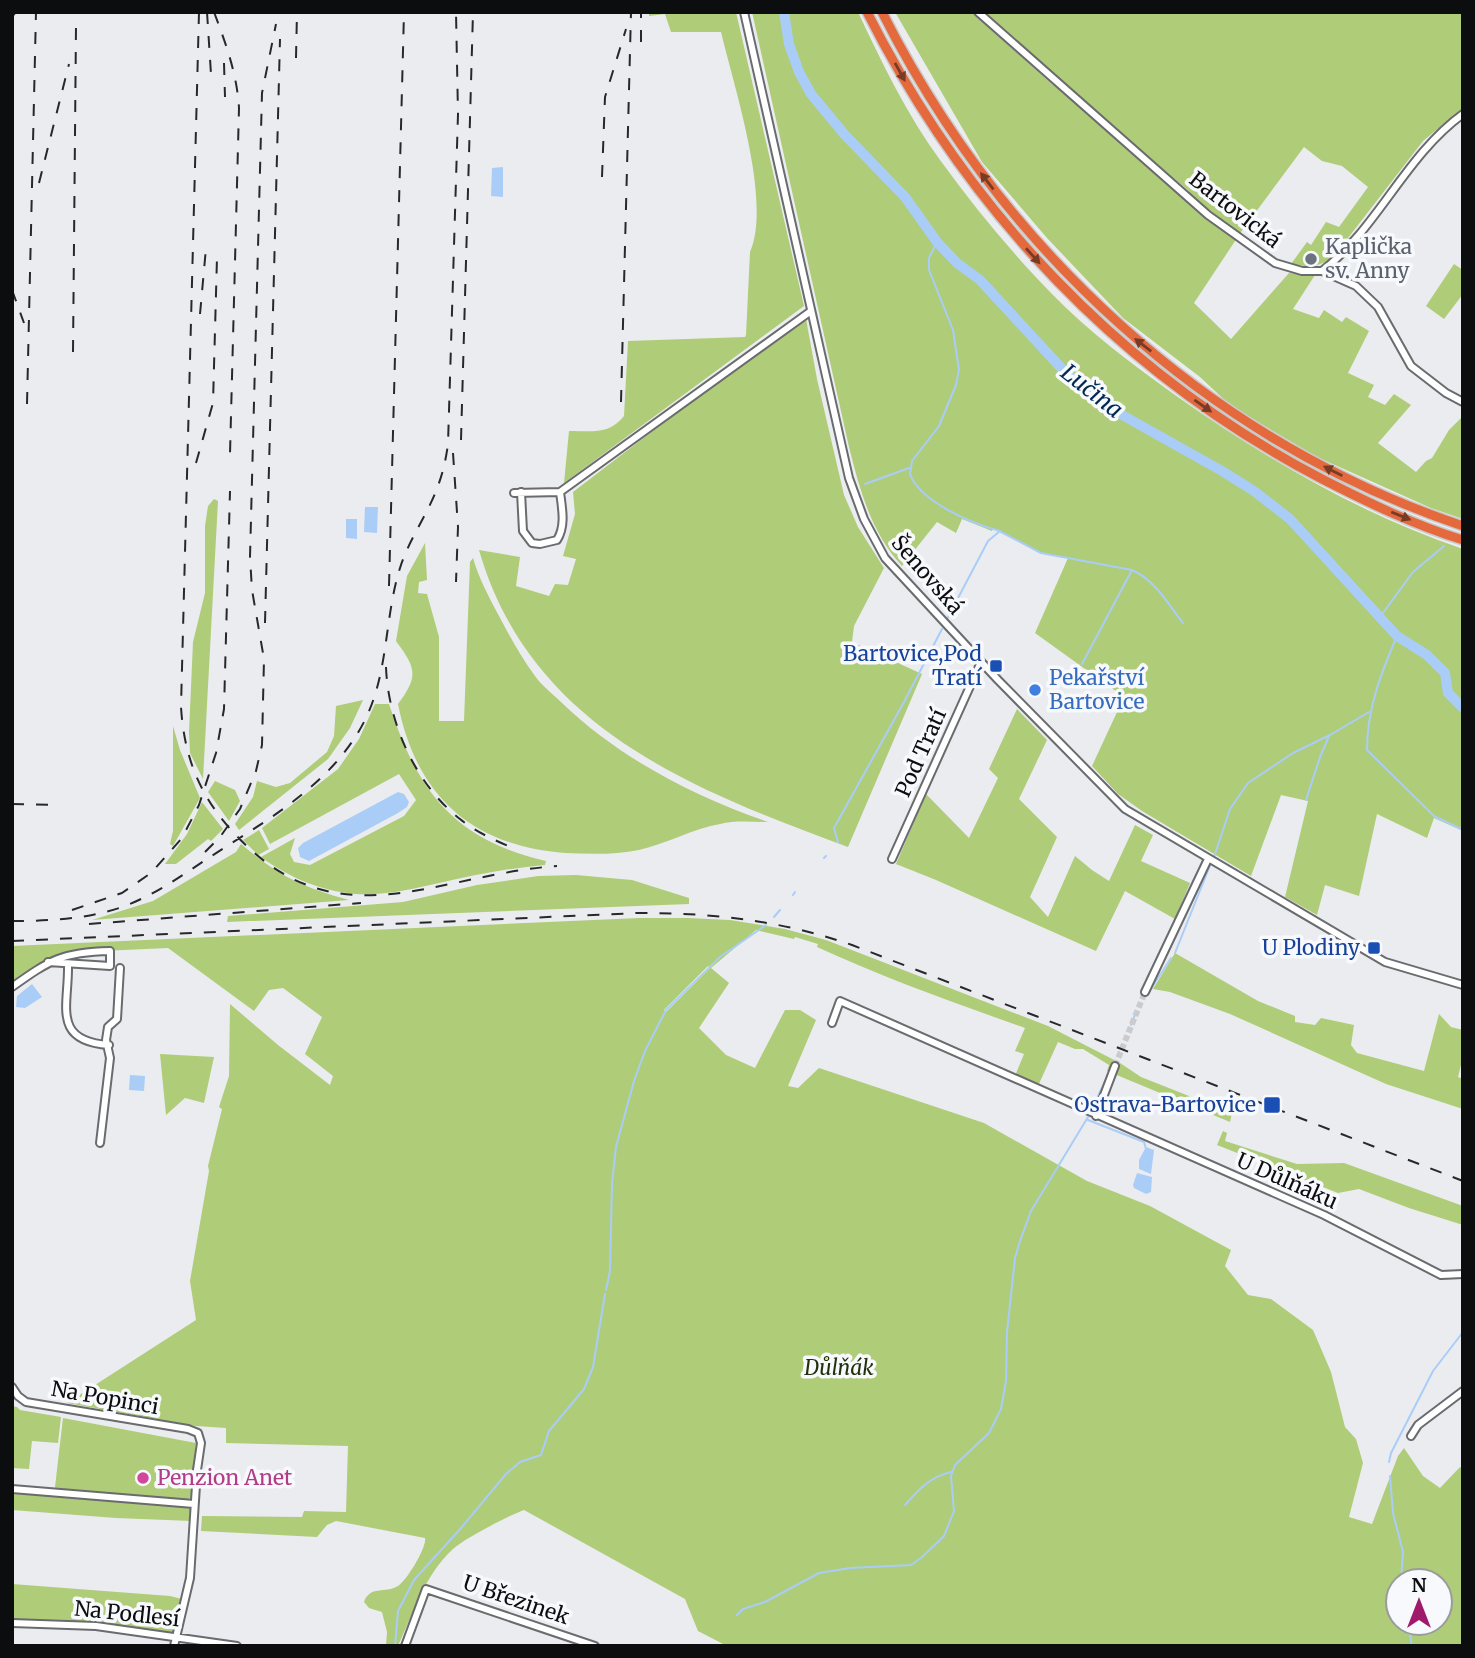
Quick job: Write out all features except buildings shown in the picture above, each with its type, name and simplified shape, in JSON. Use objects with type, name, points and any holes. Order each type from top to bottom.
[{"type":"highway","points":[[867,12],[910,90],[973,184],[1032,257],[1108,332],[1171,383],[1237,430],[1354,495],[1463,540]]},
{"type":"highway","points":[[882,12],[934,106],[983,177],[1041,248],[1124,330],[1190,383],[1299,453],[1391,498],[1463,526]]},
{"type":"street","name":"Šenovská","points":[[744,12],[849,478],[873,538],[892,567],[1125,809],[1385,962],[1463,985]]},
{"type":"street","name":"Bartovická","points":[[978,12],[1208,215],[1275,263],[1301,271],[1322,271],[1356,286],[1378,307],[1411,366],[1446,393],[1463,402]]},
{"type":"street","points":[[1322,271],[1342,256],[1427,146],[1463,114]]},
{"type":"street","points":[[561,492],[563,519],[560,535],[557,540],[540,544],[533,542],[523,531],[517,493],[561,492],[811,311]]},
{"type":"street","name":"Pod Tratí","points":[[892,859],[981,662]]},
{"type":"street","points":[[1145,992],[1208,859]]},
{"type":"street","points":[[12,987],[48,962],[80,952],[110,951],[110,966],[48,962]]},
{"type":"street","points":[[68,965],[66,1013],[69,1027],[84,1039],[109,1045]]},
{"type":"street","points":[[100,1143],[110,1058],[106,1040],[108,1027],[117,1019],[120,968]]},
{"type":"street","name":"U Důlňáku","points":[[832,1023],[839,1001],[1324,1215],[1441,1275],[1463,1274]]},
{"type":"street","points":[[1096,1116],[1115,1066]]},
{"type":"street","name":"Na Popinci","points":[[12,1387],[26,1402],[188,1429],[198,1433],[201,1443],[194,1504]]},
{"type":"street","points":[[1410,1436],[1418,1425],[1463,1391]]},
{"type":"street","points":[[12,1489],[194,1504],[190,1578],[174,1646]]},
{"type":"street","name":"U Březinek","points":[[405,1646],[426,1589],[594,1646]]},
{"type":"street","name":"Na Podlesí","points":[[12,1623],[96,1626],[237,1646]]},
{"type":"green space","points":[[649,12],[736,12],[804,306],[564,483],[569,431],[606,429],[624,416],[628,341],[746,335],[750,252],[756,230],[757,204],[749,144],[721,32],[671,32],[665,14],[649,16]]},
{"type":"green space","points":[[752,12],[858,12],[906,107],[940,160],[1008,246],[1081,321],[1175,395],[1278,462],[1349,501],[1463,549],[1463,831],[1434,818],[1427,838],[1377,814],[1359,896],[1325,885],[1317,915],[1285,897],[1308,801],[1281,795],[1251,876],[1142,811],[1118,794],[1092,766],[1124,697],[1035,633],[1068,558],[1041,553],[993,528],[992,531],[962,519],[956,533],[937,522],[902,566],[875,525],[862,495],[853,463]]},
{"type":"green space","points":[[895,12],[971,12],[1053,85],[1056,77],[980,12],[1463,12],[1463,108],[1423,141],[1331,260],[1312,267],[1291,264],[1307,242],[1311,245],[1326,222],[1339,227],[1368,187],[1342,166],[1322,161],[1304,147],[1241,232],[1194,303],[1231,339],[1289,273],[1315,275],[1293,309],[1319,318],[1324,310],[1342,322],[1346,317],[1369,331],[1348,373],[1374,385],[1368,397],[1385,405],[1394,394],[1411,405],[1378,443],[1416,472],[1432,458],[1449,430],[1463,416],[1463,519],[1431,508],[1317,457],[1231,406],[1200,377],[1123,318],[1047,238],[982,162]],"holes":[[[1158,165],[1189,191],[1188,198],[1154,170]]]},
{"type":"green space","points":[[1454,264],[1463,270],[1463,294],[1444,319],[1426,306]]},
{"type":"green space","points":[[806,319],[844,495],[858,527],[884,568],[854,626],[852,642],[922,674],[848,847],[731,801],[676,774],[624,743],[577,706],[536,663],[503,611],[479,550],[520,557],[516,586],[549,596],[555,584],[568,585],[576,559],[563,556],[575,514],[573,492]]},
{"type":"green space","points":[[214,499],[218,501],[203,779],[190,753],[189,732],[193,642],[205,593],[205,526],[208,506]]},
{"type":"green space","points":[[425,543],[427,580],[419,582],[418,593],[427,594],[439,637],[439,721],[464,721],[470,562],[473,558],[481,581],[530,669],[544,687],[583,722],[632,758],[658,773],[712,800],[768,822],[726,823],[630,852],[565,853],[502,840],[476,827],[453,810],[434,789],[418,765],[406,736],[398,704],[409,686],[412,672],[408,658],[396,641],[407,576]]},
{"type":"green space","points":[[363,700],[350,728],[328,759],[239,830],[235,824],[253,797],[257,781],[276,787],[290,783],[327,752],[334,736],[336,706]]},
{"type":"green space","points":[[375,704],[389,704],[400,735],[427,787],[463,825],[486,840],[546,861],[545,865],[492,872],[397,891],[355,894],[317,886],[294,877],[261,857],[295,838],[290,854],[294,862],[310,865],[404,816],[416,800],[399,774],[270,844],[262,828],[338,769],[359,739]]},
{"type":"green space","points":[[1017,709],[1047,740],[1019,799],[1057,837],[1030,897],[1048,917],[1075,856],[1109,881],[1135,825],[1153,835],[1141,861],[1190,883],[1175,919],[1125,891],[1096,951],[896,864],[926,794],[969,838],[998,778],[989,769]]},
{"type":"green space","points":[[173,726],[200,798],[173,846],[170,844],[173,831]]},
{"type":"green space","points":[[215,781],[235,790],[240,801],[229,821],[208,792]]},
{"type":"green space","points":[[202,802],[223,829],[211,841],[208,839],[176,864],[165,864],[187,834]]},
{"type":"green space","points":[[259,830],[269,849],[258,855],[243,840]]},
{"type":"green space","points":[[241,844],[291,879],[349,900],[92,920],[153,901],[236,852]]},
{"type":"green space","points":[[576,875],[632,880],[689,898],[689,904],[227,922],[228,916],[403,902],[477,885],[538,876]]},
{"type":"green space","name":"Důlňák","points":[[688,918],[730,920],[785,929],[826,940],[1048,1026],[1120,1063],[1141,1077],[1232,1113],[1230,1122],[1107,1071],[1109,1065],[1083,1049],[1075,1049],[1058,1042],[1038,1086],[1015,1076],[1024,1054],[1015,1051],[1025,1028],[894,980],[817,947],[818,944],[756,930],[711,968],[729,983],[699,1028],[726,1055],[755,1068],[785,1010],[800,1010],[816,1020],[788,1086],[798,1088],[819,1068],[984,1123],[1087,1181],[1150,1206],[1231,1250],[1225,1266],[1248,1295],[1271,1299],[1313,1330],[1331,1372],[1345,1427],[1356,1439],[1363,1463],[1349,1517],[1372,1524],[1398,1456],[1404,1448],[1423,1476],[1440,1488],[1460,1467],[1463,1469],[1463,1646],[727,1646],[698,1631],[685,1599],[524,1510],[486,1528],[452,1550],[427,1583],[398,1646],[386,1646],[387,1632],[382,1612],[369,1608],[364,1602],[370,1593],[402,1583],[420,1556],[425,1538],[336,1521],[327,1525],[317,1537],[201,1531],[202,1516],[302,1517],[304,1511],[346,1512],[348,1446],[226,1443],[226,1428],[196,1426],[67,1403],[196,1320],[190,1281],[208,1166],[222,1109],[219,1107],[229,1076],[230,1004],[330,1085],[333,1076],[305,1054],[322,1017],[283,988],[269,990],[254,1011],[168,948],[80,952],[48,962],[12,987],[12,946]],"holes":[[[708,966],[710,968],[666,1012],[664,1010]]]},
{"type":"green space","points":[[1175,953],[1258,1001],[1295,1016],[1295,1022],[1315,1025],[1321,1018],[1354,1025],[1351,1045],[1357,1053],[1424,1071],[1439,1014],[1451,1027],[1463,1030],[1463,1057],[1458,1077],[1463,1079],[1463,1109],[1386,1084],[1230,1014],[1170,992],[1153,989]]},
{"type":"green space","points":[[160,1054],[214,1057],[204,1103],[185,1098],[166,1115]]},
{"type":"green space","points":[[1223,1131],[1227,1133],[1225,1141],[1297,1164],[1344,1163],[1463,1206],[1463,1225],[1359,1189],[1338,1193],[1217,1145]]},
{"type":"green space","points":[[12,1406],[20,1410],[61,1417],[58,1443],[32,1441],[29,1469],[12,1468]]},
{"type":"green space","points":[[63,1418],[196,1443],[191,1497],[186,1501],[57,1491],[55,1487]]},
{"type":"green space","points":[[12,1491],[190,1506],[192,1521],[12,1510]]},
{"type":"green space","points":[[12,1584],[182,1599],[173,1633],[99,1625],[12,1621]]},
{"type":"water","points":[[503,167],[503,197],[491,196],[492,168]]},
{"type":"water","points":[[365,507],[378,507],[377,533],[364,532]]},
{"type":"water","points":[[346,519],[357,519],[357,539],[346,538]]},
{"type":"water","points":[[398,792],[404,794],[409,802],[407,807],[398,813],[309,861],[300,857],[298,848],[303,843]]},
{"type":"water","points":[[32,984],[42,997],[25,1008],[16,1007],[17,996]]},
{"type":"water","points":[[130,1075],[145,1076],[144,1091],[129,1090]]},
{"type":"water","points":[[1146,1147],[1154,1150],[1151,1174],[1139,1169],[1139,1160]]},
{"type":"water","points":[[1137,1173],[1152,1177],[1151,1192],[1146,1194],[1134,1188]]},
{"type":"waterway","name":"Lučina","points":[[784,12],[789,44],[799,72],[811,94],[845,135],[905,197],[937,242],[957,263],[980,280],[1064,371],[1115,411],[1222,471],[1254,491],[1290,519],[1397,636],[1427,655],[1445,673],[1448,693],[1463,708]]},
{"type":"waterway","points":[[937,242],[929,258],[929,270],[953,330],[959,370],[956,385],[939,426],[912,461],[910,474],[924,494],[936,502],[962,517],[1000,531],[988,541],[947,619]]},
{"type":"waterway","points":[[865,484],[909,468]]},
{"type":"waterway","points":[[1001,532],[1041,553],[1132,570],[1154,586],[1183,623]]},
{"type":"waterway","points":[[1380,617],[1413,572],[1444,546]]},
{"type":"waterway","points":[[1082,664],[1132,570]]},
{"type":"waterway","points":[[838,842],[834,828],[942,629]]},
{"type":"waterway","points":[[1397,636],[1376,692],[1369,720],[1367,750],[1434,816],[1463,830]]},
{"type":"waterway","points":[[1214,857],[1230,809],[1248,783],[1293,753],[1369,712]]},
{"type":"waterway","points":[[1306,800],[1329,736]]},
{"type":"waterway","points":[[1175,953],[1211,863]]},
{"type":"waterway","points":[[774,917],[780,910]]},
{"type":"waterway","points":[[606,1290],[610,1271],[612,1184],[616,1147],[645,1051],[666,1010],[720,957],[766,925]]},
{"type":"waterway","points":[[1149,992],[1171,958]]},
{"type":"waterway","points":[[1131,1025],[1135,1015]]},
{"type":"waterway","points":[[1091,1111],[1108,1075]]},
{"type":"waterway","points":[[737,1615],[743,1609],[765,1602],[819,1573],[850,1568],[911,1565],[944,1536],[954,1511],[951,1476],[955,1465],[989,1433],[1001,1409],[1006,1381],[1007,1332],[1015,1258],[1020,1241],[1031,1211],[1088,1117]]},
{"type":"waterway","points":[[1088,1120],[1144,1142],[1146,1149]]},
{"type":"waterway","points":[[395,1646],[398,1611],[414,1580],[506,1474],[520,1462],[541,1455],[549,1431],[584,1389],[593,1367],[605,1294]]},
{"type":"waterway","points":[[1389,1462],[1391,1453],[1433,1371],[1463,1332]]},
{"type":"waterway","points":[[905,1505],[925,1484],[951,1472]]},
{"type":"waterway","points":[[1390,1476],[1393,1513],[1403,1552],[1402,1567]]},
{"type":"waterway","points":[[1410,1637],[1412,1646]]},
{"type":"tunnel","points":[[1115,1066],[1145,992]]},
{"type":"railway","points":[[12,17],[16,12]]},
{"type":"railway","points":[[27,404],[36,12]]},
{"type":"railway","points":[[199,12],[181,707],[186,742],[195,774],[211,804],[233,832],[271,866],[309,886],[347,894],[386,894],[557,866]]},
{"type":"railway","points":[[207,12],[211,74]]},
{"type":"railway","points":[[214,12],[227,47],[239,108],[230,454]]},
{"type":"railway","points":[[296,58],[297,12]]},
{"type":"railway","points":[[389,586],[404,12]]},
{"type":"railway","points":[[12,921],[82,917],[122,907],[157,891],[275,815],[316,783],[350,744],[364,722],[378,684],[400,568],[438,486],[448,444],[458,114],[456,12]]},
{"type":"railway","points":[[461,440],[473,12]]},
{"type":"railway","points":[[621,402],[631,12]]},
{"type":"railway","points":[[641,12],[641,42]]},
{"type":"railway","points":[[205,852],[220,837],[240,809],[256,771],[262,745],[264,659],[252,590],[250,557],[262,93],[276,24]]},
{"type":"railway","points":[[73,352],[76,26]]},
{"type":"railway","points":[[602,177],[605,97],[626,29]]},
{"type":"railway","points":[[265,623],[280,39]]},
{"type":"railway","points":[[224,63],[225,97]]},
{"type":"railway","points":[[39,183],[69,64]]},
{"type":"railway","points":[[200,314],[206,248]]},
{"type":"railway","points":[[196,463],[213,403],[217,257]]},
{"type":"railway","points":[[12,290],[24,323]]},
{"type":"railway","points":[[453,453],[458,527],[456,582]]},
{"type":"railway","points":[[72,910],[122,893],[151,873],[182,838],[199,805],[216,753],[224,709],[230,491]]},
{"type":"railway","points":[[386,667],[392,710],[399,731],[407,751],[430,789],[466,824],[513,848]]},
{"type":"railway","points":[[12,804],[57,805]]},
{"type":"railway","points":[[89,924],[361,903]]},
{"type":"railway","points":[[12,941],[638,913],[693,914],[772,924],[852,945],[1463,1181]]},
{"type":"place","name":"Kaplička sv. Anny","points":[[1311,259]]},
{"type":"place","name":"Bartovice,Pod Tratí","points":[[996,666]]},
{"type":"place","name":"Pekařství Bartovice","points":[[1035,690]]},
{"type":"place","name":"U Plodiny","points":[[1374,948]]},
{"type":"place","name":"Ostrava-Bartovice","points":[[1272,1105]]},
{"type":"place","name":"Penzion Anet","points":[[143,1478]]}]
